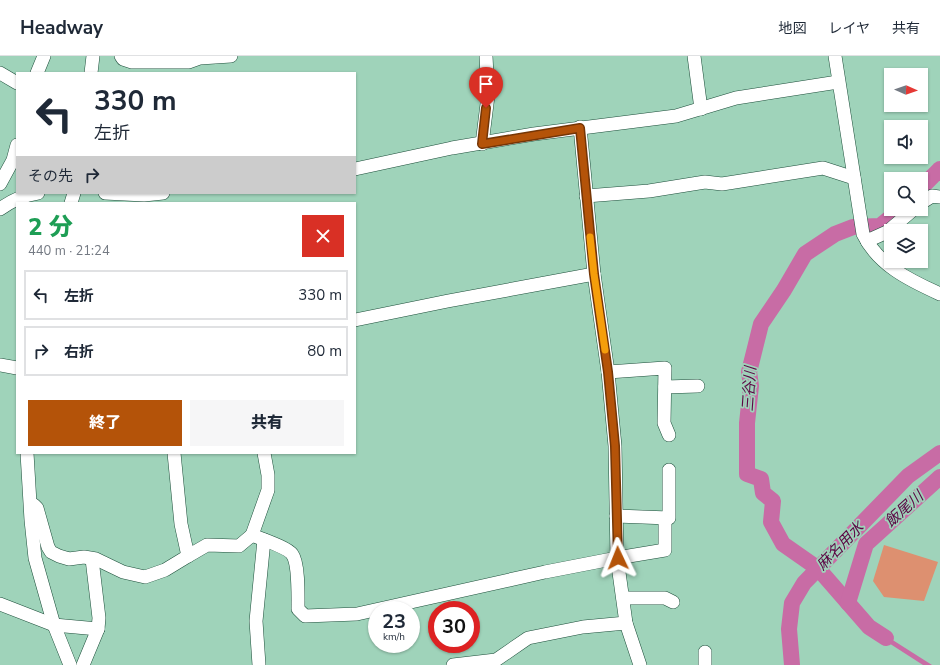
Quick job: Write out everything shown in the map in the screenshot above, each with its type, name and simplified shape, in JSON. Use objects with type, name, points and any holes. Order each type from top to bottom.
[{"type":"street","points":[[37,72],[44,56]]},
{"type":"street","points":[[46,72],[51,56]]},
{"type":"street","points":[[91,72],[93,56]]},
{"type":"street","points":[[121,56],[123,59],[132,62],[190,68],[200,58],[231,56]]},
{"type":"street","points":[[482,144],[488,96],[486,56]]},
{"type":"street","points":[[694,56],[701,109]]},
{"type":"street","points":[[834,56],[860,220],[865,237],[875,253],[896,271],[940,294]]},
{"type":"street","points":[[0,73],[16,82]]},
{"type":"street","points":[[356,169],[452,148],[580,128],[676,116],[736,98],[838,82]]},
{"type":"street","points":[[580,128],[594,274],[608,372],[615,446],[618,558],[626,623],[640,665]]},
{"type":"street","points":[[0,184],[13,160],[16,149]]},
{"type":"street","points":[[586,196],[649,191],[705,182],[722,184],[823,168],[854,178]]},
{"type":"street","points":[[0,209],[6,204],[35,194]]},
{"type":"street","points":[[112,194],[144,199],[160,194]]},
{"type":"street","points":[[928,199],[932,196],[940,197]]},
{"type":"street","points":[[865,237],[887,232],[906,216]]},
{"type":"street","points":[[356,320],[594,274]]},
{"type":"street","points":[[0,366],[16,368]]},
{"type":"street","points":[[608,372],[665,368],[664,423],[669,435]]},
{"type":"street","points":[[665,387],[698,386]]},
{"type":"street","points":[[27,454],[35,558],[54,625],[70,665]]},
{"type":"street","points":[[174,454],[181,524],[188,556]]},
{"type":"street","points":[[30,502],[37,508],[48,547],[51,552],[69,559],[84,557],[92,559],[123,572],[145,577],[165,570],[207,545],[239,546],[252,535],[268,490],[268,475],[264,454]]},
{"type":"street","points":[[252,535],[284,548],[292,554],[296,566],[298,609],[305,616],[357,614],[618,558],[665,550],[666,518],[669,518],[669,470]]},
{"type":"street","points":[[616,516],[666,518]]},
{"type":"street","points":[[259,665],[256,620],[264,540]]},
{"type":"street","points":[[83,665],[98,628],[100,618],[92,559]]},
{"type":"street","points":[[623,598],[665,598],[673,602]]},
{"type":"street","points":[[0,604],[54,625],[98,628]]},
{"type":"street","points":[[453,665],[496,662],[528,638],[583,627],[626,623]]},
{"type":"shaded area","points":[[884,545],[938,562],[924,601],[884,597],[873,581]]},
{"type":"shaded area","points":[[869,625],[932,665],[923,665],[867,629]]},
{"type":"waterway","name":"三谷川","points":[[928,181],[940,169]]},
{"type":"waterway","name":"三谷川","points":[[813,565],[783,544],[771,522],[773,501],[763,493],[761,479],[747,474],[747,423],[751,386],[749,372],[761,324],[784,290],[805,254],[835,234],[853,227],[880,226],[892,216]]},
{"type":"waterway","name":"麻名用水","points":[[792,665],[789,629],[792,603],[804,583],[908,476],[940,453]]},
{"type":"waterway","name":"飯尾川","points":[[848,603],[866,544],[940,477]]},
{"type":"waterway","name":"飯尾川","points":[[822,573],[869,627],[886,638]]},
{"type":"slow traffic","points":[[590,237],[605,350]]},
{"type":"route","points":[[486,108],[482,144],[534,134],[580,128],[594,274],[608,372],[615,446],[618,558]]}]
